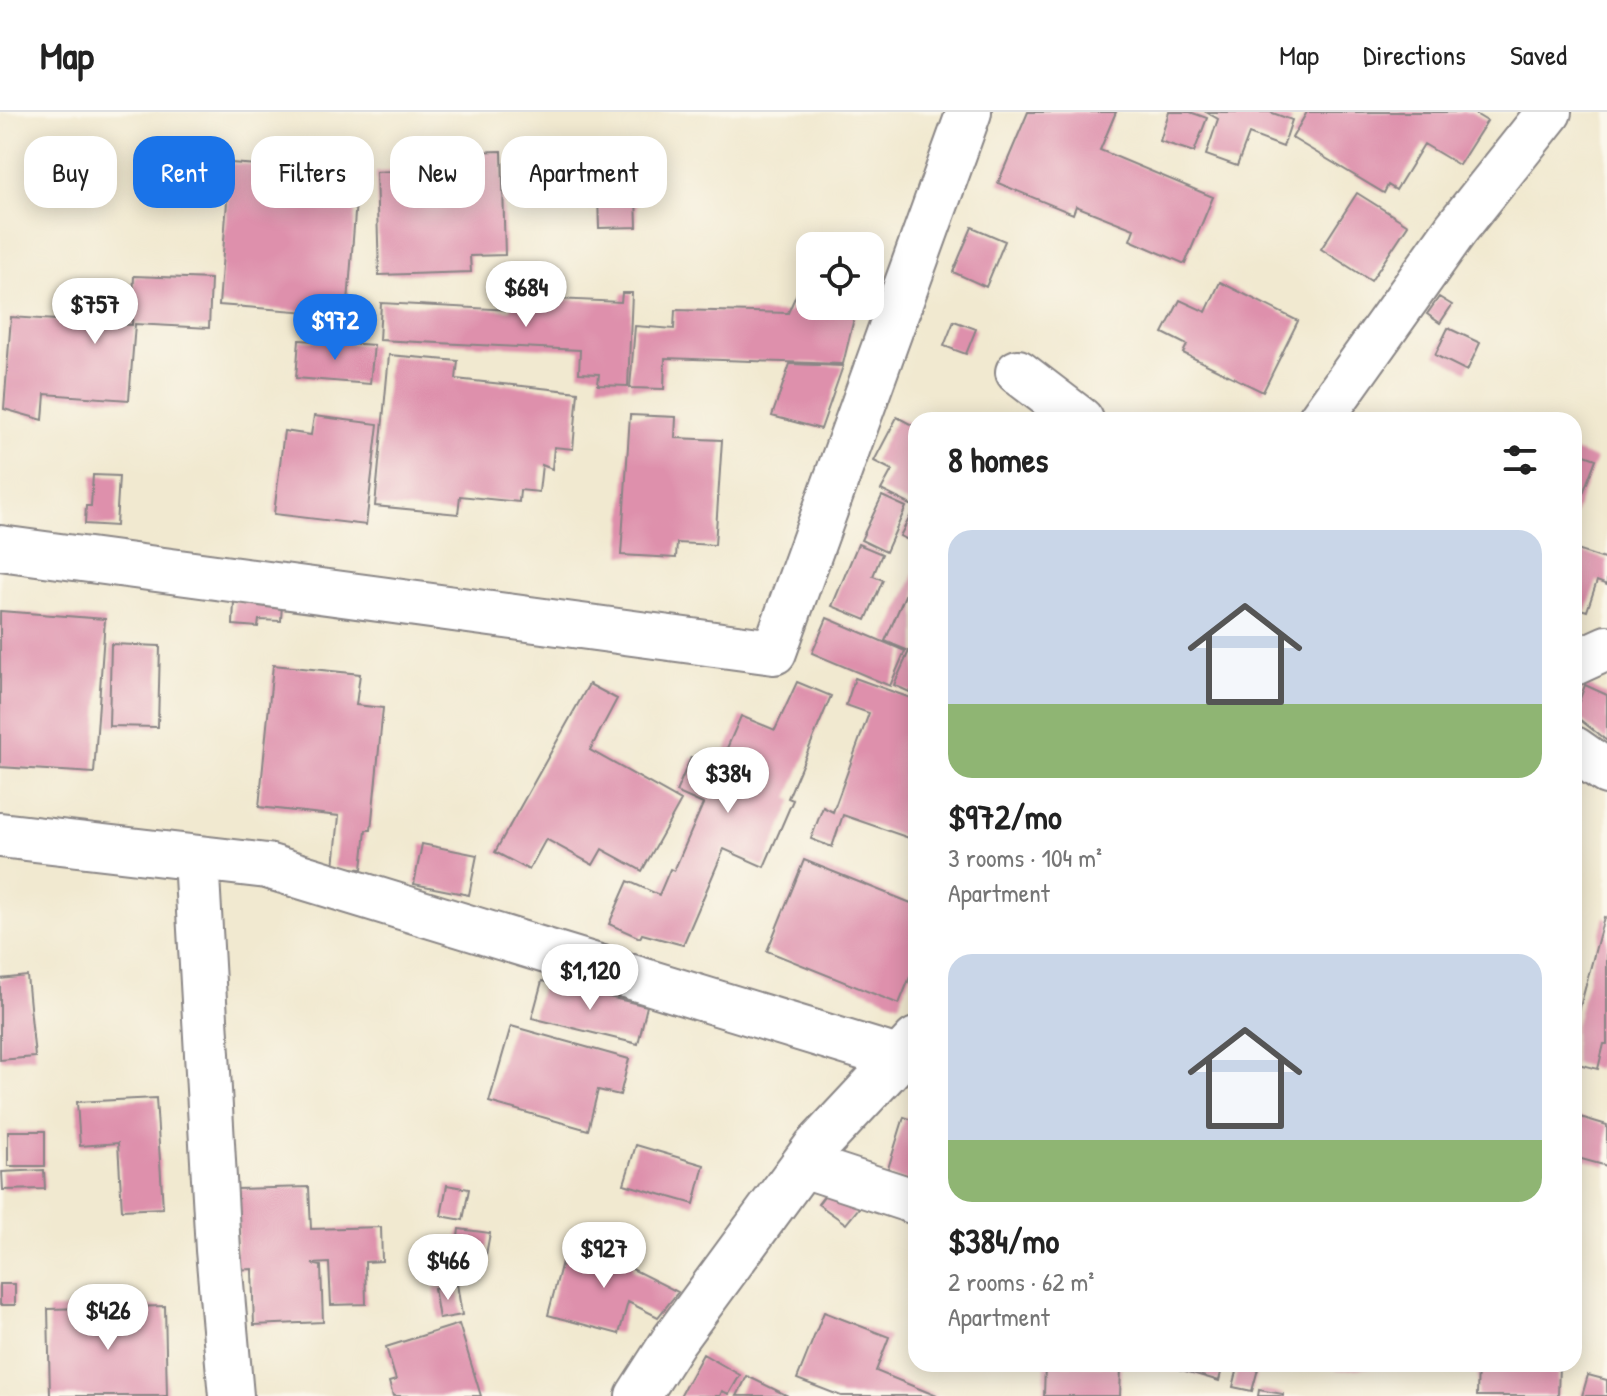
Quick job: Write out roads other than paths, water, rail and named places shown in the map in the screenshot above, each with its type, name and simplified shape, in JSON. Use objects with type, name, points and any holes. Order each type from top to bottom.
[{"type":"street","points":[[0,548],[774,652],[969,112]]},
{"type":"street","points":[[1326,412],[1456,229],[1549,112]]},
{"type":"street","points":[[1018,372],[1070,412]]},
{"type":"street","points":[[1582,659],[1607,648]]},
{"type":"street","points":[[1582,755],[1607,772]]},
{"type":"street","points":[[0,835],[267,866],[908,1050]]},
{"type":"street","points":[[196,858],[218,1250],[231,1396]]},
{"type":"street","points":[[638,1396],[674,1340],[803,1165],[908,1051]]},
{"type":"street","points":[[803,1165],[908,1199]]}]
